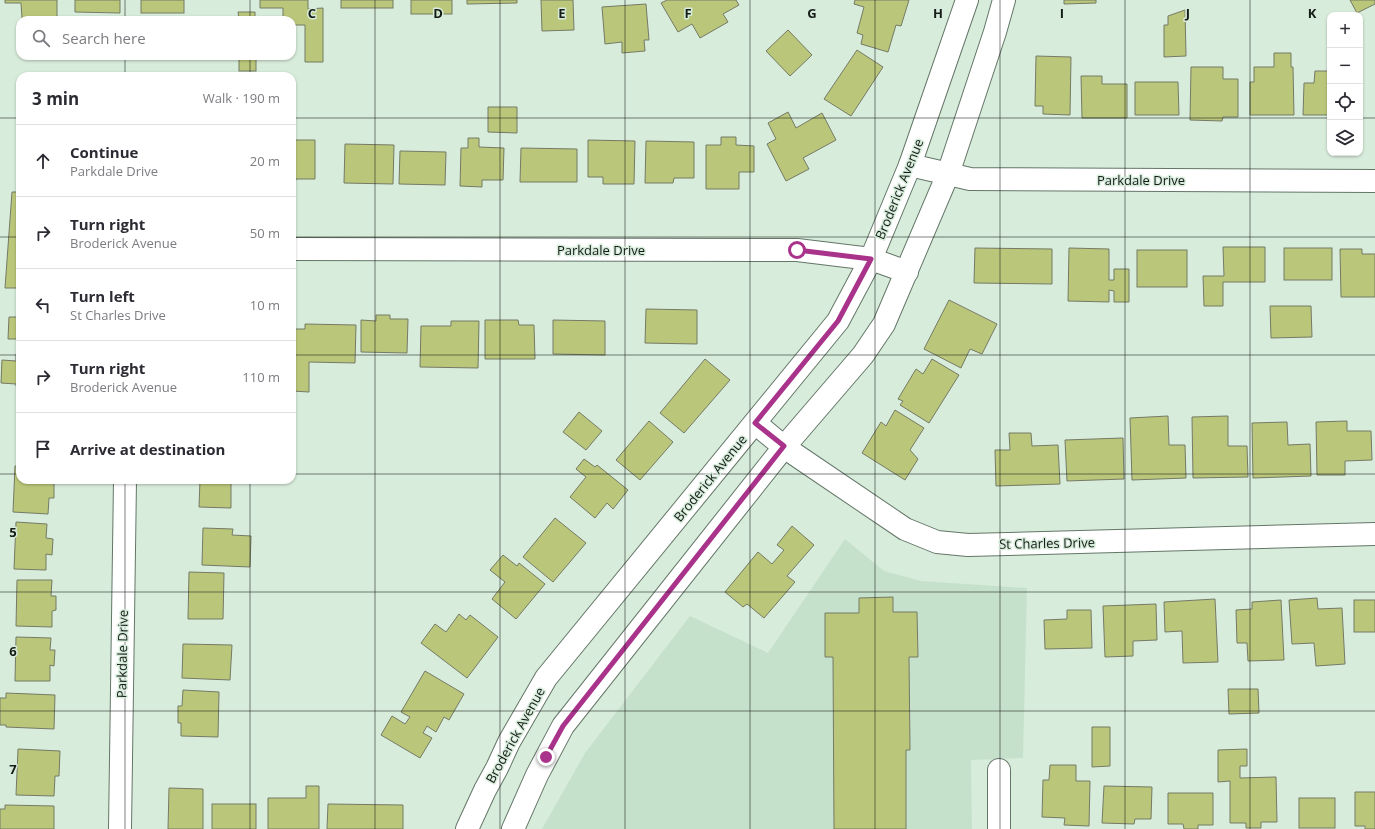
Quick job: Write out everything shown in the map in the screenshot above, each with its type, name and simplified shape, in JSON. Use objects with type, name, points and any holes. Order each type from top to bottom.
[{"type":"street","name":"Broderick Avenue","points":[[468,829],[485,790],[509,742],[546,678],[838,321],[871,259],[910,165],[967,0]]},
{"type":"street","points":[[513,829],[537,775],[563,726],[784,446],[863,354],[884,324],[948,174],[995,32],[1004,0]]},
{"type":"street","name":"Parkdale Drive","points":[[910,165],[970,180],[1375,181]]},
{"type":"street","name":"Parkdale Drive","points":[[296,249],[797,250],[871,259],[907,272]]},
{"type":"street","name":"St Charles Drive","points":[[755,423],[784,446],[905,529],[937,542],[968,545],[1375,534]]},
{"type":"street","name":"Parkdale Drive","points":[[120,829],[125,484]]},
{"type":"street","points":[[998,829],[999,770]]},
{"type":"shaded area","points":[[845,539],[884,571],[921,581],[1027,588],[1023,758],[971,760],[972,829],[542,829],[585,753],[690,616],[768,653]]},
{"type":"building","points":[[5,0],[57,0],[57,16],[22,16],[21,3],[5,3]]},
{"type":"building","points":[[75,0],[120,0],[120,13],[75,12]]},
{"type":"building","points":[[141,0],[184,0],[184,13],[141,13]]},
{"type":"building","points":[[260,0],[308,0],[308,9],[323,8],[323,62],[305,62],[305,25],[296,25],[296,16],[283,16],[283,8],[260,8]]},
{"type":"building","points":[[341,0],[393,0],[393,8],[341,8]]},
{"type":"building","points":[[411,0],[452,0],[452,14],[411,14]]},
{"type":"building","points":[[467,0],[517,0],[517,3],[467,4]]},
{"type":"building","points":[[541,0],[573,0],[574,30],[542,31]]},
{"type":"building","points":[[667,0],[736,0],[739,5],[723,14],[728,22],[700,38],[692,24],[678,32],[661,3]]},
{"type":"building","points":[[855,0],[909,0],[901,26],[896,25],[888,52],[861,44],[863,35],[857,33],[864,7],[854,4]]},
{"type":"building","points":[[1064,0],[1096,0],[1096,3],[1064,4]]},
{"type":"building","points":[[1350,0],[1375,0],[1375,4],[1356,12]]},
{"type":"building","points":[[646,4],[649,40],[644,40],[645,51],[622,53],[622,42],[605,44],[602,7]]},
{"type":"building","points":[[1185,10],[1186,56],[1164,57],[1164,25],[1168,25],[1168,16]]},
{"type":"building","points":[[238,12],[255,12],[255,16],[238,16]]},
{"type":"building","points":[[788,30],[812,55],[790,76],[766,51]]},
{"type":"building","points":[[857,50],[883,67],[851,116],[824,99]]},
{"type":"building","points":[[1274,53],[1291,53],[1291,67],[1293,67],[1294,115],[1250,115],[1250,82],[1254,82],[1254,67],[1274,67]]},
{"type":"building","points":[[1036,56],[1071,57],[1070,115],[1043,114],[1043,106],[1035,106]]},
{"type":"building","points":[[239,60],[256,60],[256,71],[239,71]]},
{"type":"building","points":[[1191,67],[1223,67],[1223,79],[1238,79],[1238,117],[1223,117],[1222,121],[1190,120]]},
{"type":"building","points":[[1315,71],[1327,71],[1327,115],[1303,115],[1304,83],[1314,83]]},
{"type":"building","points":[[1081,76],[1102,76],[1102,84],[1127,84],[1127,118],[1082,118]]},
{"type":"building","points":[[1135,82],[1178,82],[1179,115],[1135,115]]},
{"type":"building","points":[[488,107],[517,107],[517,133],[488,132]]},
{"type":"building","points":[[788,112],[796,128],[822,113],[836,140],[803,158],[809,169],[786,181],[767,144],[776,139],[768,123]]},
{"type":"building","points":[[721,137],[736,137],[736,145],[754,146],[754,172],[739,172],[739,189],[706,189],[706,145],[721,145]]},
{"type":"building","points":[[468,138],[479,138],[479,147],[504,148],[503,180],[482,180],[482,187],[460,186],[461,148],[468,148]]},
{"type":"building","points":[[296,140],[315,140],[315,179],[296,179]]},
{"type":"building","points":[[588,140],[635,141],[634,184],[603,184],[603,177],[588,177]]},
{"type":"building","points":[[646,141],[694,142],[694,178],[674,178],[673,183],[645,183]]},
{"type":"building","points":[[345,144],[394,145],[393,184],[344,183]]},
{"type":"building","points":[[521,148],[577,149],[577,182],[520,182]]},
{"type":"building","points":[[400,151],[446,152],[445,185],[399,184]]},
{"type":"building","points":[[12,192],[16,192],[16,288],[5,288]]},
{"type":"building","points":[[1223,247],[1265,247],[1265,282],[1223,282],[1223,306],[1204,306],[1203,276],[1224,276]]},
{"type":"building","points":[[975,248],[1052,249],[1052,284],[974,283]]},
{"type":"building","points":[[1069,248],[1109,249],[1109,280],[1114,280],[1114,269],[1129,269],[1129,302],[1114,302],[1114,291],[1109,290],[1109,302],[1068,301]]},
{"type":"building","points":[[1284,248],[1332,248],[1332,280],[1284,280]]},
{"type":"building","points":[[1340,249],[1362,249],[1362,254],[1375,254],[1375,297],[1341,297]]},
{"type":"building","points":[[1137,250],[1187,250],[1187,287],[1137,287]]},
{"type":"building","points":[[949,300],[997,324],[982,354],[970,349],[961,368],[924,349]]},
{"type":"building","points":[[1270,306],[1311,306],[1312,337],[1271,338]]},
{"type":"building","points":[[646,309],[697,310],[697,344],[645,343]]},
{"type":"building","points":[[376,315],[390,315],[390,319],[408,319],[407,353],[361,352],[361,320],[376,321]]},
{"type":"building","points":[[9,317],[16,317],[16,339],[8,339]]},
{"type":"building","points":[[485,320],[518,320],[519,325],[534,325],[535,359],[485,359]]},
{"type":"building","points":[[553,320],[605,321],[605,355],[553,354]]},
{"type":"building","points":[[451,321],[479,321],[478,368],[420,367],[421,326],[451,326]]},
{"type":"building","points":[[305,324],[356,325],[355,363],[309,362],[309,392],[296,391],[296,329],[305,329]]},
{"type":"building","points":[[705,359],[730,380],[684,433],[660,413]]},
{"type":"building","points":[[932,359],[959,375],[929,423],[900,405],[903,401],[898,399],[916,369],[923,374]]},
{"type":"building","points":[[2,360],[16,361],[16,384],[1,383]]},
{"type":"building","points":[[895,410],[924,428],[910,450],[918,459],[905,480],[862,453],[881,422],[886,426]]},
{"type":"building","points":[[579,412],[602,431],[586,450],[563,432]]},
{"type":"building","points":[[1168,416],[1169,445],[1185,445],[1186,478],[1132,480],[1130,418]]},
{"type":"building","points":[[1228,416],[1228,446],[1247,446],[1248,477],[1193,478],[1192,417]]},
{"type":"building","points":[[649,421],[673,442],[640,480],[616,460]]},
{"type":"building","points":[[1347,421],[1347,431],[1371,431],[1372,460],[1345,461],[1345,475],[1317,475],[1316,422]]},
{"type":"building","points":[[1287,422],[1288,445],[1310,444],[1311,476],[1253,478],[1252,423]]},
{"type":"building","points":[[1009,433],[1031,433],[1032,446],[1058,445],[1060,484],[996,486],[995,450],[1010,450]]},
{"type":"building","points":[[1123,438],[1124,479],[1067,481],[1065,440]]},
{"type":"building","points":[[584,459],[595,467],[597,465],[628,490],[613,509],[607,503],[595,518],[570,497],[586,477],[576,469]]},
{"type":"building","points":[[15,466],[16,484],[54,484],[54,498],[49,498],[48,514],[13,512]]},
{"type":"building","points":[[200,484],[231,484],[231,508],[199,507]]},
{"type":"building","points":[[555,518],[586,543],[553,582],[523,557]]},
{"type":"building","points":[[16,522],[47,524],[46,538],[53,539],[52,555],[46,554],[46,570],[14,569]]},
{"type":"building","points":[[792,526],[814,545],[787,576],[795,582],[764,618],[747,604],[743,607],[725,592],[758,552],[772,564],[784,550],[777,545]]},
{"type":"building","points":[[203,528],[233,529],[232,535],[251,536],[250,567],[202,565]]},
{"type":"building","points":[[503,555],[517,566],[519,563],[545,584],[516,619],[492,599],[505,582],[490,570]]},
{"type":"building","points":[[189,572],[224,573],[223,619],[188,619]]},
{"type":"building","points":[[17,580],[52,580],[51,596],[56,596],[56,610],[52,611],[52,627],[16,626]]},
{"type":"building","points":[[893,597],[893,612],[917,612],[918,657],[909,657],[910,750],[906,750],[906,829],[834,829],[833,657],[825,657],[825,613],[859,613],[859,598]]},
{"type":"building","points":[[1317,598],[1318,609],[1342,608],[1345,664],[1316,666],[1314,643],[1292,644],[1289,600]]},
{"type":"building","points":[[1215,599],[1218,662],[1183,663],[1182,631],[1165,632],[1164,602]]},
{"type":"building","points":[[1281,600],[1284,660],[1248,661],[1247,643],[1237,643],[1236,610],[1252,609],[1252,602]]},
{"type":"building","points":[[1354,600],[1375,600],[1375,632],[1354,632]]},
{"type":"building","points":[[1156,604],[1157,640],[1133,641],[1133,656],[1105,657],[1103,606]]},
{"type":"building","points":[[1067,610],[1091,610],[1092,648],[1045,649],[1044,620],[1067,619]]},
{"type":"building","points":[[459,614],[466,620],[470,615],[498,637],[467,678],[421,643],[435,624],[446,632]]},
{"type":"building","points":[[16,637],[51,638],[50,650],[55,650],[54,666],[50,665],[50,681],[15,681]]},
{"type":"building","points":[[183,644],[232,645],[230,680],[182,678]]},
{"type":"building","points":[[425,671],[464,694],[449,720],[444,717],[436,732],[427,726],[423,733],[432,738],[420,758],[381,735],[392,716],[405,724],[410,717],[401,712]]},
{"type":"building","points":[[1228,689],[1258,689],[1259,713],[1229,714]]},
{"type":"building","points":[[183,690],[219,692],[218,737],[181,736],[181,723],[178,723],[178,706],[182,706]]},
{"type":"building","points":[[6,693],[55,695],[54,729],[6,727],[6,725],[0,725],[0,698],[6,698]]},
{"type":"building","points":[[1092,727],[1110,727],[1110,766],[1092,767]]},
{"type":"building","points":[[18,749],[60,751],[59,776],[55,776],[54,796],[16,795]]},
{"type":"building","points":[[1247,749],[1247,766],[1240,766],[1240,778],[1276,777],[1277,822],[1261,822],[1261,828],[1246,828],[1246,823],[1230,823],[1230,781],[1218,782],[1218,750]]},
{"type":"building","points":[[1050,765],[1076,765],[1076,781],[1090,781],[1089,826],[1064,825],[1065,818],[1042,817],[1043,780],[1049,780]]},
{"type":"building","points":[[306,786],[319,786],[319,829],[268,829],[268,798],[306,798]]},
{"type":"building","points":[[1104,786],[1152,787],[1151,819],[1135,819],[1134,824],[1102,823]]},
{"type":"building","points":[[169,788],[203,789],[203,829],[168,829]]},
{"type":"building","points":[[1355,792],[1375,792],[1375,829],[1365,829],[1365,826],[1355,826]]},
{"type":"building","points":[[1168,793],[1213,793],[1213,825],[1198,825],[1198,829],[1184,829],[1183,824],[1168,824]]},
{"type":"building","points":[[1299,798],[1335,798],[1335,828],[1299,828]]},
{"type":"building","points":[[212,804],[256,804],[256,829],[212,829]]},
{"type":"building","points":[[328,804],[403,805],[403,829],[327,829]]},
{"type":"building","points":[[5,805],[54,806],[54,829],[0,829],[0,809],[5,809]]},
{"type":"route","points":[[546,757],[563,726],[784,446],[755,423],[838,321],[871,259],[797,250]]}]
